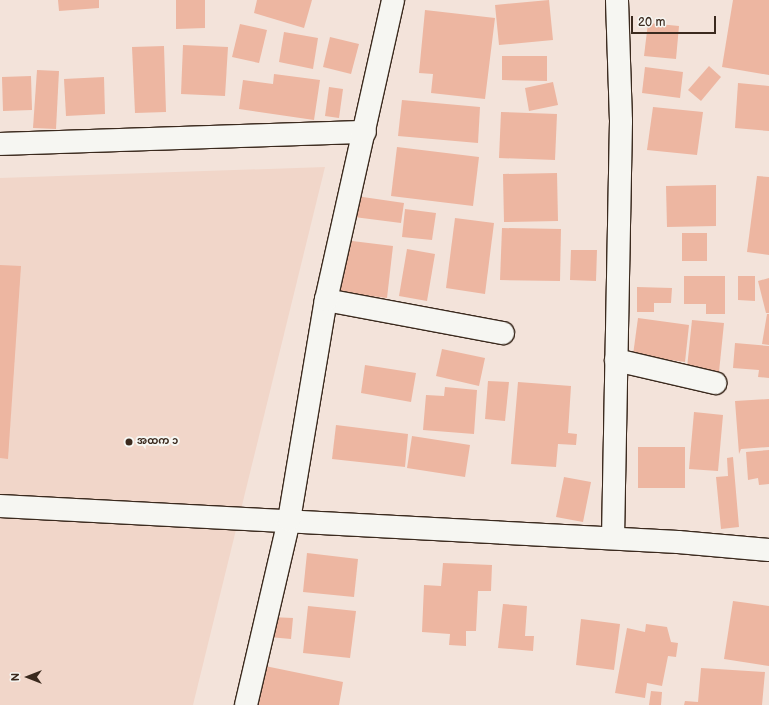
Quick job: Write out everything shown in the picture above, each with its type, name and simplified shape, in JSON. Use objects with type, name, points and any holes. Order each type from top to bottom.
[{"type":"street","points":[[246,705],[289,520],[326,300],[394,0]]},
{"type":"street","points":[[613,538],[621,121],[617,0]]},
{"type":"street","points":[[0,144],[365,132]]},
{"type":"street","points":[[326,300],[503,333]]},
{"type":"street","points":[[616,360],[715,383]]},
{"type":"street","points":[[0,506],[613,538],[769,550]]},
{"type":"shaded area","name":"အထက ၁","points":[[325,167],[193,705],[0,705],[0,178]]},
{"type":"building","points":[[58,0],[99,0],[99,8],[59,11]]},
{"type":"building","points":[[176,0],[205,0],[205,28],[176,29]]},
{"type":"building","points":[[257,0],[312,0],[304,28],[254,13]]},
{"type":"building","points":[[549,0],[553,40],[499,45],[495,5]]},
{"type":"building","points":[[733,0],[769,0],[769,75],[722,67]]},
{"type":"building","points":[[425,10],[495,18],[485,99],[431,93],[433,74],[419,73]]},
{"type":"building","points":[[648,23],[679,26],[676,59],[644,56]]},
{"type":"building","points":[[240,24],[267,30],[259,63],[232,57]]},
{"type":"building","points":[[284,32],[318,38],[313,69],[279,62]]},
{"type":"building","points":[[330,37],[359,44],[351,74],[323,67]]},
{"type":"building","points":[[183,45],[228,47],[225,96],[181,94]]},
{"type":"building","points":[[164,46],[166,112],[135,113],[132,47]]},
{"type":"building","points":[[502,56],[547,56],[547,81],[502,80]]},
{"type":"building","points":[[709,66],[721,77],[701,101],[688,90]]},
{"type":"building","points":[[645,67],[683,72],[680,98],[642,93]]},
{"type":"building","points":[[37,70],[59,71],[56,129],[33,128]]},
{"type":"building","points":[[274,74],[320,80],[314,120],[239,109],[243,80],[273,84]]},
{"type":"building","points":[[31,76],[32,110],[3,111],[2,77]]},
{"type":"building","points":[[104,77],[105,114],[66,116],[64,79]]},
{"type":"building","points":[[553,82],[558,105],[529,111],[525,88]]},
{"type":"building","points":[[738,83],[769,86],[769,131],[735,128]]},
{"type":"building","points":[[329,87],[343,89],[339,118],[325,116]]},
{"type":"building","points":[[402,100],[480,107],[478,143],[398,136]]},
{"type":"building","points":[[653,107],[703,112],[697,155],[647,150]]},
{"type":"building","points":[[501,112],[557,114],[555,160],[499,158]]},
{"type":"building","points":[[397,147],[479,157],[473,206],[391,196]]},
{"type":"building","points":[[557,173],[558,221],[504,222],[503,174]]},
{"type":"building","points":[[757,176],[769,177],[769,255],[747,252]]},
{"type":"building","points":[[716,185],[716,226],[667,227],[666,186]]},
{"type":"building","points":[[356,196],[404,203],[401,223],[354,217]]},
{"type":"building","points":[[405,209],[436,213],[432,240],[402,237]]},
{"type":"building","points":[[455,218],[494,223],[485,294],[446,288]]},
{"type":"building","points":[[502,228],[561,229],[560,281],[500,280]]},
{"type":"building","points":[[682,233],[707,233],[707,261],[682,261]]},
{"type":"building","points":[[344,240],[393,246],[387,298],[338,292]]},
{"type":"building","points":[[407,249],[435,254],[427,301],[399,296]]},
{"type":"building","points":[[571,250],[597,250],[596,281],[570,280]]},
{"type":"building","points":[[0,265],[21,266],[8,459],[0,458]]},
{"type":"building","points":[[684,276],[725,276],[725,314],[706,314],[706,304],[684,304]]},
{"type":"building","points":[[738,276],[755,276],[755,301],[738,300]]},
{"type":"building","points":[[769,278],[769,313],[766,313],[758,281]]},
{"type":"building","points":[[637,287],[672,288],[671,303],[654,303],[654,312],[637,312]]},
{"type":"building","points":[[767,314],[769,314],[769,345],[762,344]]},
{"type":"building","points":[[638,318],[689,325],[685,362],[633,355]]},
{"type":"building","points":[[692,320],[724,323],[719,372],[687,368]]},
{"type":"building","points":[[735,343],[769,346],[769,378],[758,377],[759,370],[733,368]]},
{"type":"building","points":[[442,349],[485,358],[479,386],[436,376]]},
{"type":"building","points":[[365,365],[416,373],[411,402],[361,393]]},
{"type":"building","points":[[488,381],[509,382],[505,421],[485,419]]},
{"type":"building","points":[[518,382],[571,386],[568,433],[577,434],[576,445],[558,444],[556,467],[511,464]]},
{"type":"building","points":[[445,387],[477,390],[474,434],[423,430],[426,395],[444,396]]},
{"type":"building","points":[[769,399],[769,447],[741,449],[739,454],[735,401]]},
{"type":"building","points":[[694,412],[723,415],[718,471],[689,469]]},
{"type":"building","points":[[336,425],[408,434],[405,467],[332,459]]},
{"type":"building","points":[[412,436],[470,445],[465,477],[407,468]]},
{"type":"building","points":[[638,447],[685,447],[685,488],[638,488]]},
{"type":"building","points":[[769,450],[769,484],[759,485],[758,478],[748,480],[746,452]]},
{"type":"building","points":[[733,457],[739,527],[721,529],[716,477],[728,476],[727,458]]},
{"type":"building","points":[[564,477],[591,482],[583,522],[556,517]]},
{"type":"building","points":[[307,553],[358,559],[354,597],[303,592]]},
{"type":"building","points":[[443,563],[492,565],[491,591],[478,591],[476,631],[466,631],[466,646],[449,645],[450,634],[422,632],[424,585],[441,586]]},
{"type":"building","points":[[733,601],[769,606],[769,666],[724,659]]},
{"type":"building","points":[[503,604],[527,606],[525,636],[534,636],[533,651],[498,648]]},
{"type":"building","points":[[308,606],[356,611],[350,658],[303,653]]},
{"type":"building","points":[[271,617],[293,618],[291,639],[269,637]]},
{"type":"building","points":[[581,619],[620,624],[614,670],[576,665]]},
{"type":"building","points":[[646,624],[667,627],[671,642],[678,643],[676,657],[668,656],[662,686],[647,683],[645,698],[615,693],[627,628],[645,632]]},
{"type":"building","points":[[265,666],[343,682],[339,705],[258,705]]},
{"type":"building","points":[[701,668],[765,672],[762,705],[684,705],[685,701],[698,702]]},
{"type":"building","points":[[651,691],[662,692],[661,705],[649,705]]},
{"type":"place","name":"အထက ၁","points":[[129,442]]}]
